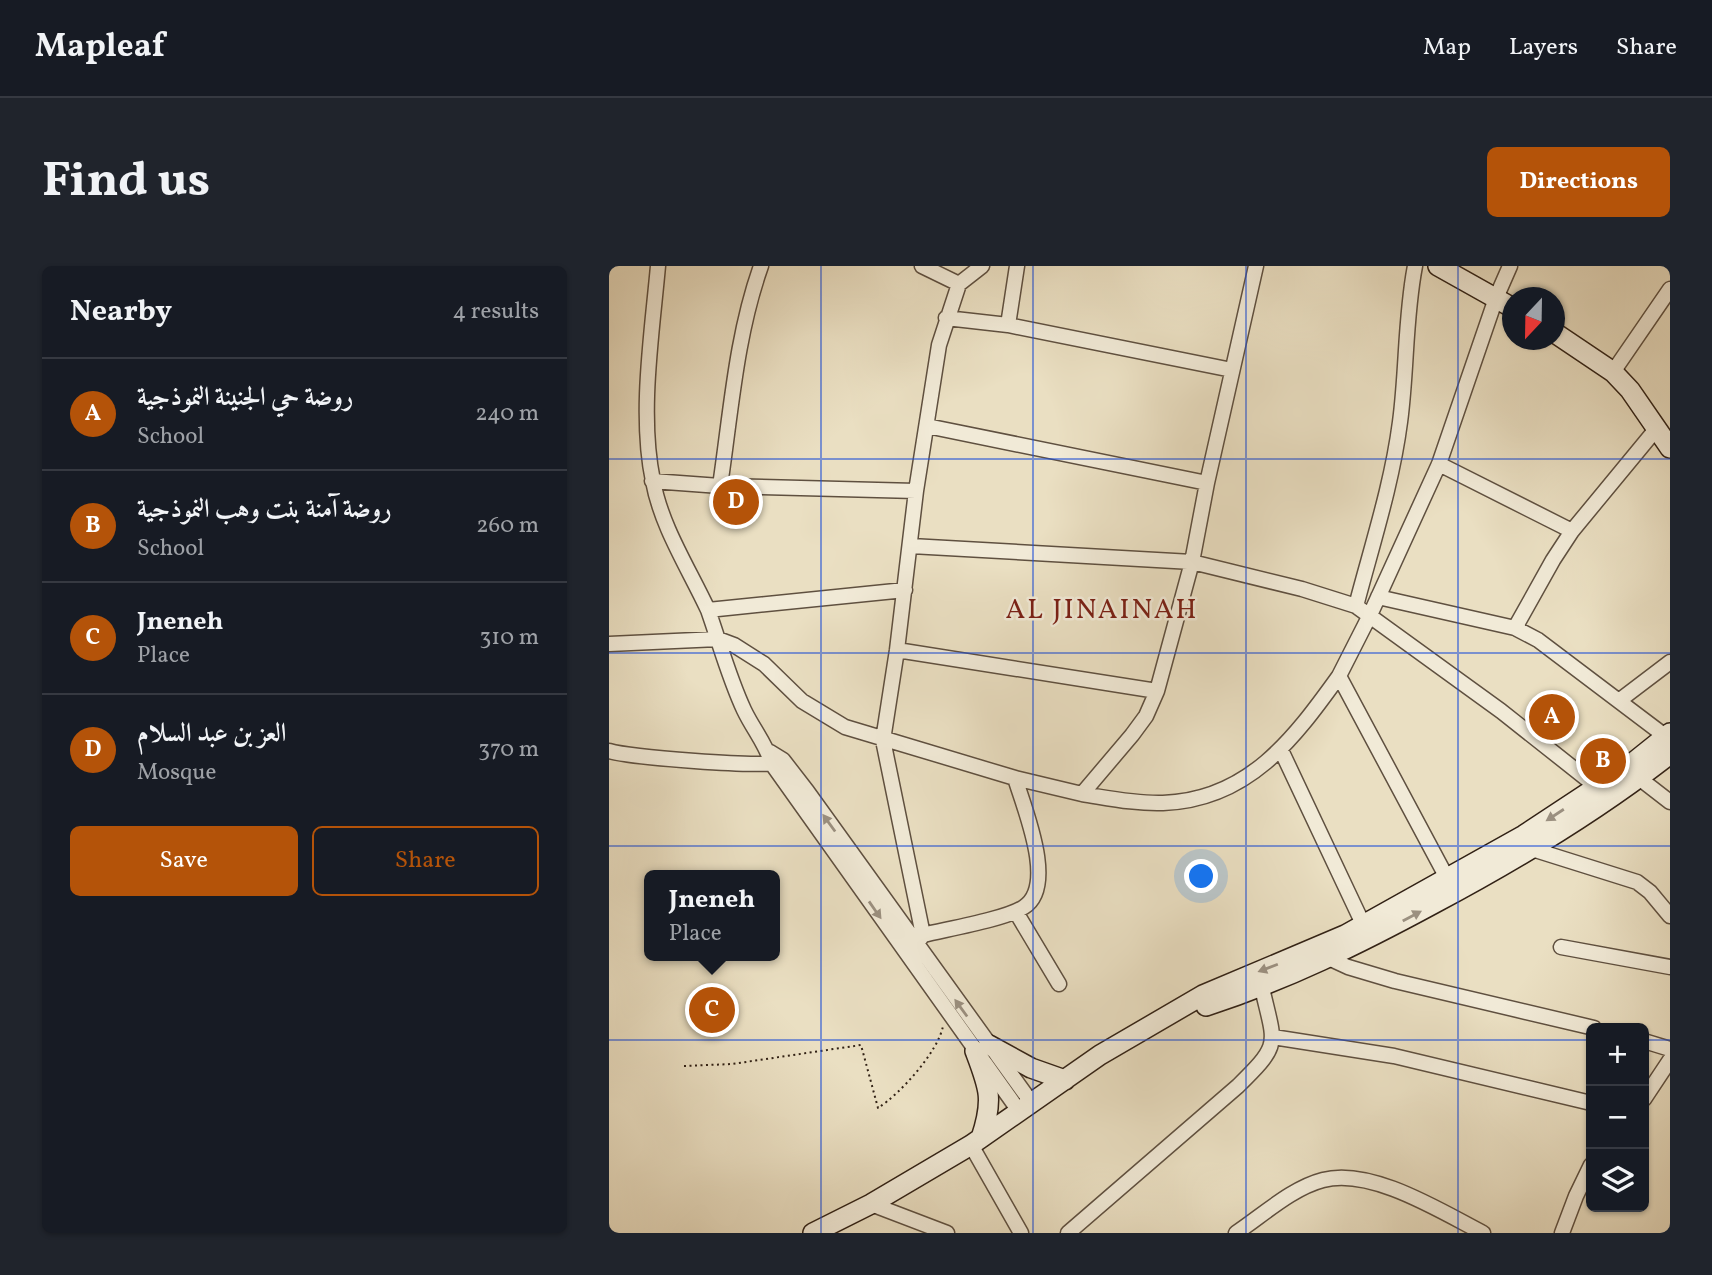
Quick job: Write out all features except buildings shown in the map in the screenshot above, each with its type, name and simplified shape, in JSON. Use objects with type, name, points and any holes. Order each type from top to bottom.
[{"type":"street","points":[[658,266],[650,359],[648,433],[652,481],[664,517],[708,610],[745,713],[775,759],[915,944],[982,1048],[1025,1106]]},
{"type":"street","points":[[720,486],[740,344],[761,266]]},
{"type":"street","points":[[922,266],[959,284]]},
{"type":"street","points":[[982,266],[959,284],[946,318],[935,365],[883,740],[915,944],[947,1012],[982,1048],[1065,1080]]},
{"type":"street","points":[[1008,325],[1017,266]]},
{"type":"street","points":[[1082,794],[1132,736],[1152,705],[1157,691],[1192,562],[1256,266]]},
{"type":"street","points":[[1356,606],[1381,515],[1400,424],[1415,266]]},
{"type":"street","points":[[1438,266],[1502,302]]},
{"type":"street","points":[[1507,287],[1510,266]]},
{"type":"street","points":[[1613,372],[1670,289]]},
{"type":"street","points":[[609,643],[718,639],[734,645],[764,664],[802,701],[823,715],[845,727],[883,740],[1015,778],[1082,794],[1160,803],[1209,796],[1248,777],[1281,750],[1313,713],[1339,676],[1439,464],[1502,308]]},
{"type":"street","points":[[946,318],[1008,325],[1232,370]]},
{"type":"street","points":[[1565,340],[1613,372],[1630,390],[1670,448]]},
{"type":"street","points":[[927,426],[1207,483]]},
{"type":"street","points":[[1515,628],[1552,560],[1572,531],[1657,428]]},
{"type":"street","points":[[1439,464],[1572,531]]},
{"type":"street","points":[[652,481],[720,486],[916,491]]},
{"type":"street","points":[[911,546],[1192,562],[1302,589],[1356,606],[1501,711],[1597,787]]},
{"type":"street","points":[[708,610],[905,590]]},
{"type":"street","points":[[1378,597],[1515,628],[1538,640],[1620,700],[1669,741]]},
{"type":"street","points":[[897,650],[1157,691]]},
{"type":"street","points":[[1620,700],[1670,662]]},
{"type":"street","points":[[1339,676],[1447,878]]},
{"type":"street","points":[[1168,1016],[1262,988],[1321,954],[1363,924],[1524,835],[1669,741]]},
{"type":"street","points":[[824,1230],[976,1142],[1100,1055],[1203,995],[1321,954],[1441,900],[1532,849],[1639,778],[1669,741]]},
{"type":"street","points":[[1281,750],[1363,924]]},
{"type":"street","points":[[609,751],[717,762],[775,759]]},
{"type":"street","points":[[915,944],[1016,912],[1026,906],[1034,896],[1039,864],[1015,778]]},
{"type":"street","points":[[1639,778],[1670,802]]},
{"type":"street","points":[[1532,849],[1637,882],[1650,892],[1670,916]]},
{"type":"street","points":[[1016,912],[1059,984]]},
{"type":"street","points":[[1561,947],[1670,967]]},
{"type":"street","points":[[1321,954],[1395,981],[1586,1026]]},
{"type":"street","points":[[1068,1233],[1238,1086],[1263,1061],[1270,1051],[1273,1037],[1262,988]]},
{"type":"street","points":[[1273,1037],[1394,1056],[1586,1102]]},
{"type":"street","points":[[1649,1043],[1670,1049]]},
{"type":"street","points":[[982,1048],[990,1096],[989,1110],[976,1142],[1021,1233]]},
{"type":"street","points":[[1649,1092],[1670,1060]]},
{"type":"street","points":[[1562,1233],[1586,1176]]},
{"type":"street","points":[[1236,1233],[1298,1191],[1332,1178],[1376,1184],[1426,1203],[1483,1233]]},
{"type":"street","points":[[871,1204],[947,1233]]},
{"type":"path","points":[[684,1066],[731,1064],[861,1045],[878,1108],[924,1063],[942,1034],[947,1012]]},
{"type":"place","name":"العز بن عبد السلام","points":[[736,502]]},
{"type":"place","name":"روضة حي الجنينة النموذجية","points":[[1552,717]]},
{"type":"place","name":"روضة آمنة بنت وهب النموذجية","points":[[1603,761]]},
{"type":"place","name":"Jneneh","points":[[712,1010]]},
{"type":"district","name":"AL JINAINAH","points":[[1102,610]]}]
